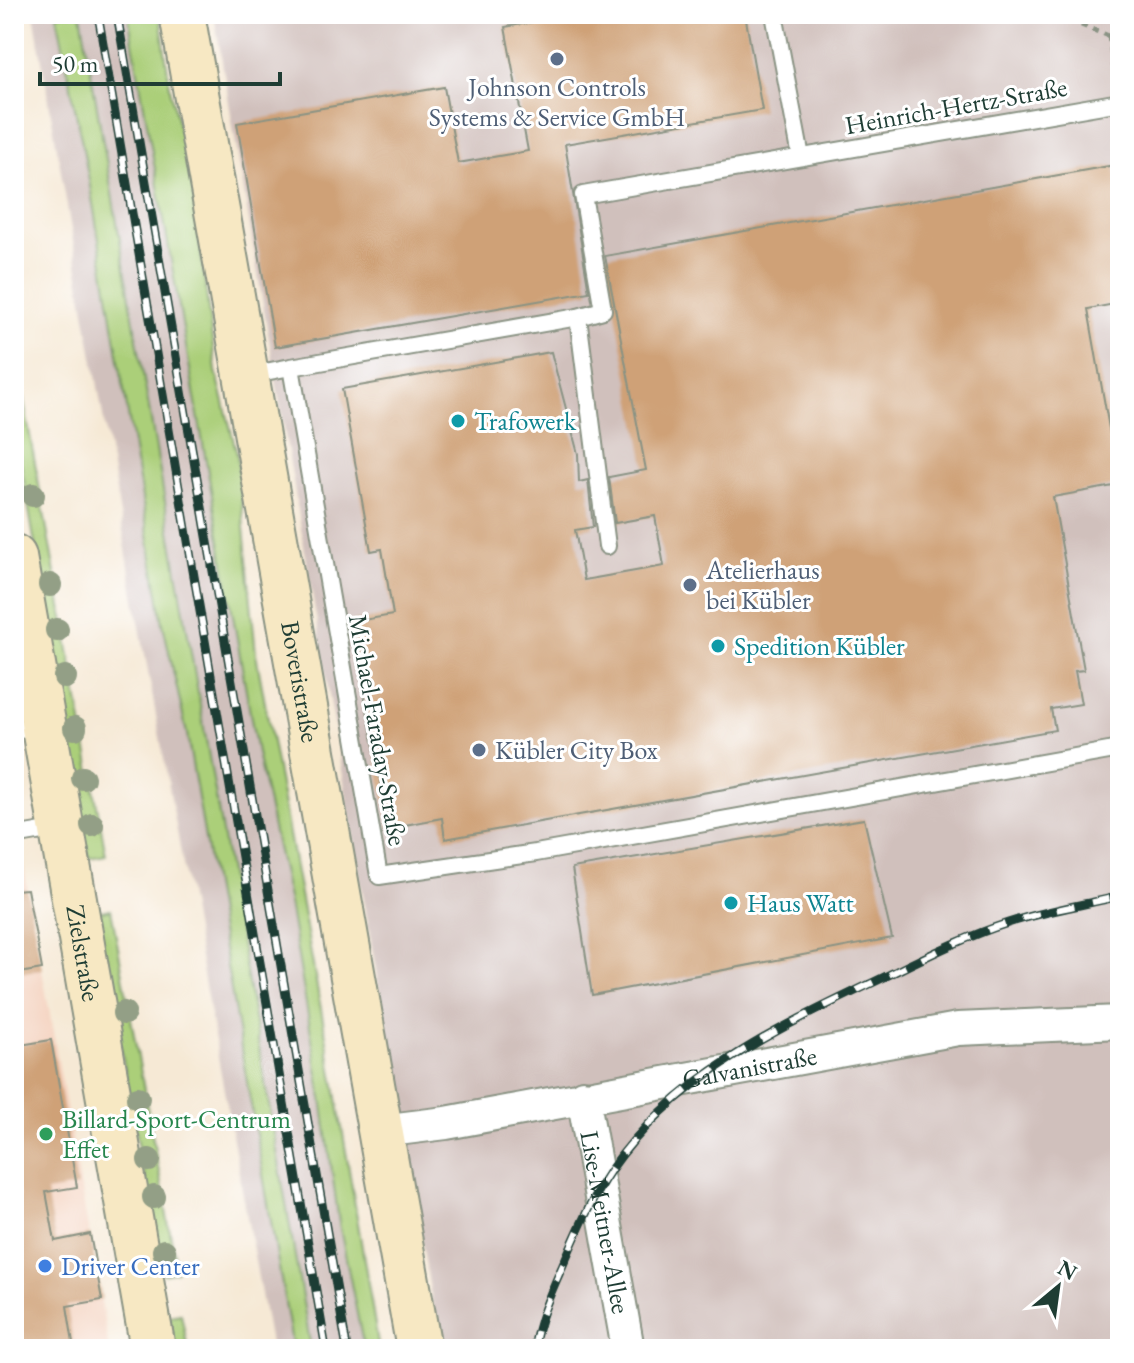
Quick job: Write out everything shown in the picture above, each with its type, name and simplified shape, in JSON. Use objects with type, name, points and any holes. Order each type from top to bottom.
[{"type":"main road","name":"Boveristraße","points":[[182,14],[247,375],[358,876],[381,1131],[419,1349]]},
{"type":"main road","name":"Zielstraße","points":[[14,557],[29,727],[62,828],[153,1349]]},
{"type":"street","name":"Galvanistraße","points":[[381,1131],[446,1123],[958,1029],[1120,1022]]},
{"type":"street","name":"Lise-Meitner-Allee","points":[[583,1096],[628,1349]]},
{"type":"lane","points":[[774,14],[801,157]]},
{"type":"lane","name":"Heinrich-Hertz-Straße","points":[[578,317],[603,310],[583,195],[1119,102]]},
{"type":"lane","points":[[247,375],[578,317],[607,546]]},
{"type":"lane","name":"Michael-Faraday-Straße","points":[[291,367],[358,876],[536,853],[1120,749]]},
{"type":"lane","points":[[14,836],[62,828]]},
{"type":"path","points":[[1081,25],[1109,36],[1120,34]]},
{"type":"path","points":[[1109,36],[1119,102]]},
{"type":"shaded area","points":[[34,14],[57,14],[89,180],[163,624],[187,734],[293,1349],[271,1349],[128,561]]},
{"type":"shaded area","points":[[81,14],[128,14],[257,753],[289,903],[364,1349],[311,1349]]},
{"type":"shaded area","points":[[214,14],[1120,14],[1120,1349],[440,1349]]},
{"type":"shaded area","points":[[14,812],[101,1302],[109,1349],[14,1349]]},
{"type":"green space","points":[[57,14],[81,14],[311,1349],[293,1349],[187,734],[163,624],[89,180]]},
{"type":"green space","points":[[128,14],[160,14],[170,88],[193,190],[216,371],[237,454],[256,654],[334,1080],[379,1349],[364,1349],[339,1223],[322,1098],[289,903],[257,753]]},
{"type":"green space","points":[[14,347],[106,855],[89,858],[14,423]]},
{"type":"green space","points":[[111,909],[177,1271],[162,1274],[96,912]]},
{"type":"green space","points":[[181,1314],[188,1349],[175,1349],[169,1316]]},
{"type":"building","points":[[579,14],[745,14],[762,110],[565,144],[589,292],[275,347],[237,123],[444,87],[458,163],[528,151],[505,27]]},
{"type":"building","points":[[1115,165],[1120,194],[1120,303],[1088,309],[1119,485],[1053,497],[1084,670],[1075,671],[1081,704],[1051,709],[1055,730],[445,839],[442,818],[389,828],[351,622],[393,615],[382,549],[371,551],[342,389],[551,352],[578,454],[579,482],[588,480],[593,527],[575,530],[584,580],[664,566],[655,516],[615,523],[609,477],[646,470],[605,256]]},
{"type":"building","name":"Haus Watt","points":[[864,819],[892,938],[592,995],[572,868]]},
{"type":"building","points":[[27,889],[42,969],[14,974],[14,890]]},
{"type":"building","points":[[51,1040],[77,1187],[46,1192],[55,1241],[90,1234],[102,1300],[67,1306],[74,1349],[14,1349],[14,1198],[19,1197],[14,1170],[14,1046]]},
{"type":"railway","points":[[98,14],[326,1349]]},
{"type":"railway","points":[[117,14],[347,1349]]},
{"type":"railway","points":[[534,1349],[551,1291],[603,1181],[636,1138],[664,1109],[696,1083],[729,1059],[800,1018],[957,943],[1022,919],[1120,896]]},
{"type":"place","name":"Johnson Controls Systems & Service GmbH","points":[[557,59]]},
{"type":"place","name":"Trafowerk","points":[[458,421]]},
{"type":"place","name":"Atelierhaus bei Kübler","points":[[690,585]]},
{"type":"place","name":"Spedition Kübler","points":[[718,646]]},
{"type":"place","name":"Kübler City Box","points":[[479,750]]},
{"type":"place","name":"Haus Watt","points":[[731,903]]},
{"type":"place","name":"Billard-Sport-Centrum Effet","points":[[46,1134]]},
{"type":"place","name":"Driver Center","points":[[45,1266]]}]
